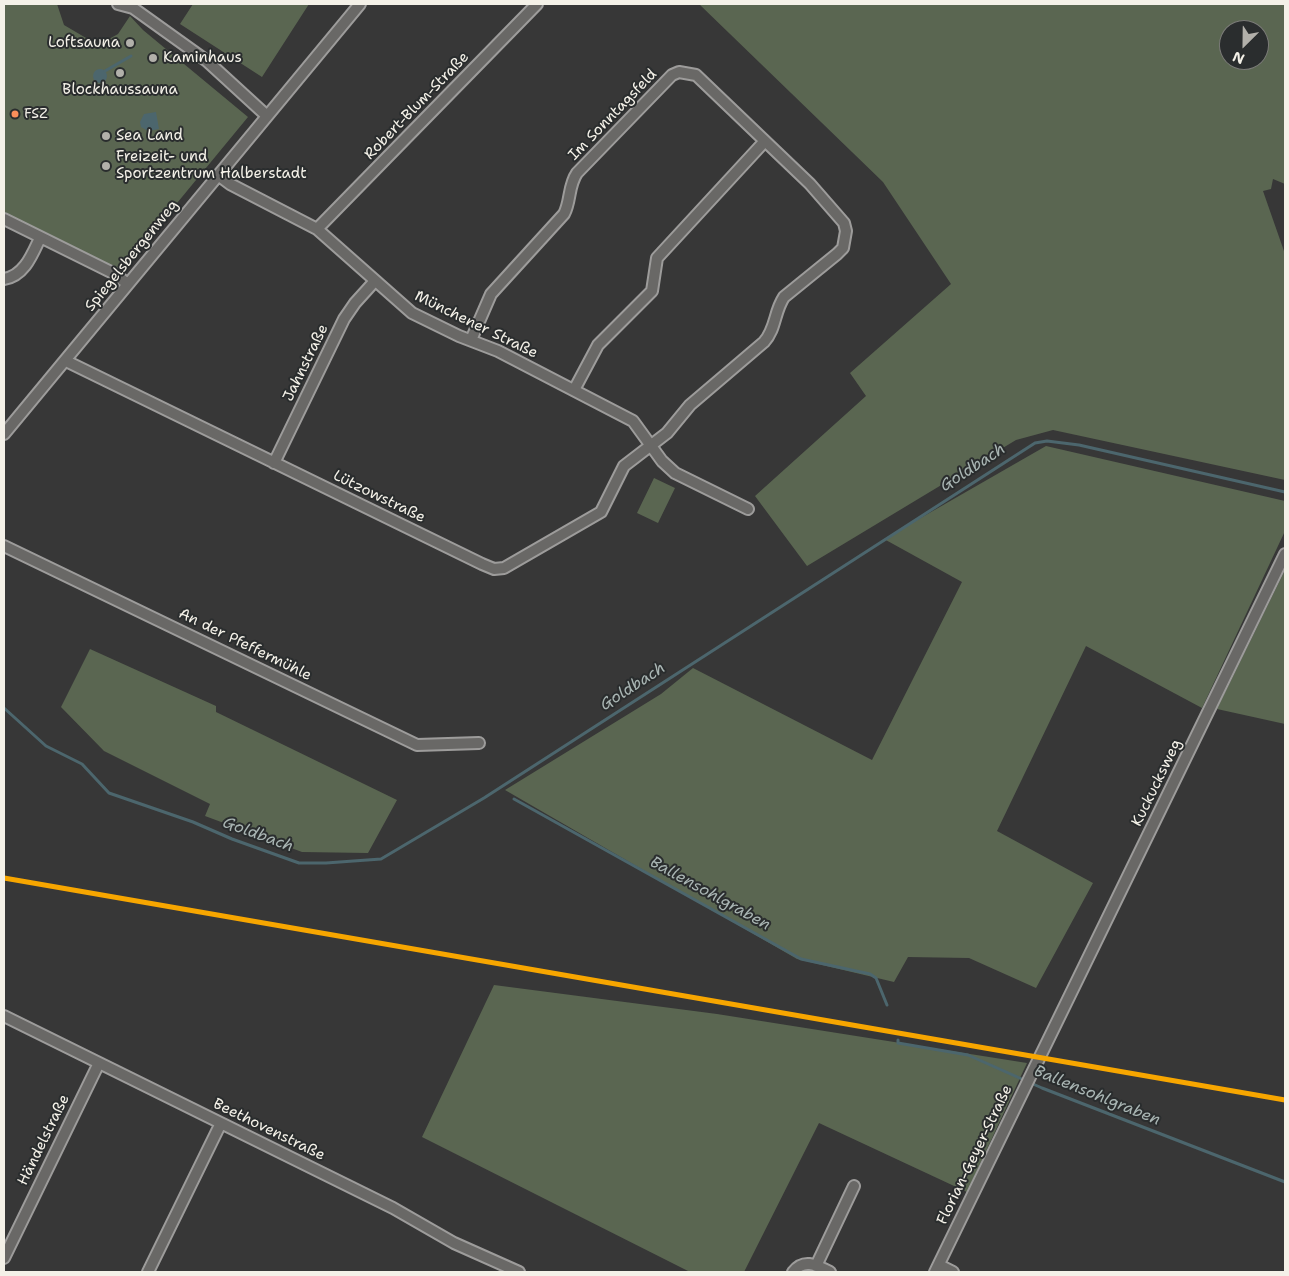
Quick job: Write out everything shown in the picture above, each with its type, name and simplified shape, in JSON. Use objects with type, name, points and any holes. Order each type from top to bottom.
[{"type":"street","points":[[121,4],[133,8],[207,60],[267,116]]},
{"type":"street","name":"Spiegelsbergenweg","points":[[4,434],[360,4]]},
{"type":"street","name":"Robert-Blum-Straße","points":[[317,229],[537,4]]},
{"type":"street","name":"Im Sonntagsfeld","points":[[471,340],[491,294],[568,208],[573,179],[672,75],[679,72],[696,75],[810,184],[844,223],[846,231],[843,248],[784,297],[775,314],[770,335],[764,342],[690,405],[667,433],[650,446]]},
{"type":"street","points":[[574,390],[598,346],[652,291],[656,258],[764,141]]},
{"type":"street","name":"Münchener Straße","points":[[218,175],[230,184],[317,229],[374,282],[412,313],[459,336],[498,351],[633,421],[650,446],[675,473],[748,509]]},
{"type":"street","points":[[4,219],[113,273],[128,284]]},
{"type":"street","points":[[4,279],[13,278],[19,273],[40,238]]},
{"type":"street","name":"Jahnstraße","points":[[274,463],[344,319],[355,303],[374,282]]},
{"type":"street","name":"Lützowstraße","points":[[66,361],[494,569],[504,568],[601,512],[624,466],[650,446]]},
{"type":"street","name":"An der Pfeffermühle","points":[[4,546],[417,745],[478,743]]},
{"type":"street","name":"Kuckucksweg","points":[[1056,1025],[1285,554]]},
{"type":"street","name":"Beethovenstraße","points":[[4,1016],[393,1208],[499,1268],[519,1272]]},
{"type":"street","name":"Florian-Geyer-Straße","points":[[937,1269],[1056,1025]]},
{"type":"street","name":"Händelstraße","points":[[4,1258],[99,1063]]},
{"type":"street","points":[[148,1272],[221,1123]]},
{"type":"street","points":[[816,1266],[854,1186]]},
{"type":"street","points":[[793,1272],[802,1264],[809,1263],[830,1272]]},
{"type":"street","points":[[937,1269],[953,1272]]},
{"type":"green space","name":"Freizeit- und Sportzentrum Halberstadt","points":[[4,4],[57,4],[64,25],[98,45],[118,34],[130,16],[143,30],[248,117],[121,271],[4,214]]},
{"type":"green space","points":[[193,4],[309,4],[262,77],[180,24]]},
{"type":"green space","points":[[699,4],[1285,4],[1285,184],[1273,179],[1271,189],[1263,191],[1285,254],[1285,480],[1053,430],[1016,440],[807,566],[755,496],[866,396],[850,373],[951,284],[883,182]]},
{"type":"green space","points":[[1046,446],[1285,501],[1285,531],[1202,708],[1086,646],[997,831],[1093,883],[1036,988],[969,958],[908,957],[894,982],[797,959],[505,790],[661,694],[693,668],[872,760],[962,582],[884,539]]},
{"type":"green space","points":[[654,478],[675,488],[658,523],[637,513]]},
{"type":"green space","points":[[1285,570],[1285,724],[1217,709]]},
{"type":"green space","points":[[90,649],[216,706],[216,712],[397,800],[368,853],[302,852],[205,816],[210,804],[104,751],[61,707]]},
{"type":"green space","points":[[494,985],[717,1014],[1027,1063],[967,1192],[819,1123],[744,1272],[690,1272],[422,1137]]},
{"type":"water","points":[[97,69],[103,69],[107,76],[103,83],[97,83],[93,79],[93,73]]},
{"type":"water","points":[[156,112],[159,129],[148,131],[141,127],[140,122],[144,114]]},
{"type":"waterway","points":[[105,71],[131,56]]},
{"type":"waterway","name":"Goldbach","points":[[4,708],[46,746],[82,764],[109,793],[193,822],[232,839],[299,863],[381,859],[484,798],[1035,443],[1047,441],[1079,445],[1285,492]]},
{"type":"waterway","name":"Ballensohlgraben","points":[[514,799],[801,959],[870,974],[876,978],[887,1005]]},
{"type":"waterway","name":"Ballensohlgraben","points":[[898,1040],[898,1043],[968,1055],[1042,1088],[1285,1182]]},
{"type":"transit line","points":[[4,878],[1285,1100]]},
{"type":"place","name":"Loftsauna","points":[[130,43]]},
{"type":"place","name":"Kaminhaus","points":[[153,58]]},
{"type":"place","name":"Blockhaussauna","points":[[120,73]]},
{"type":"place","name":"FSZ","points":[[15,114]]},
{"type":"place","name":"Sea Land","points":[[106,136]]},
{"type":"place","name":"Freizeit- und Sportzentrum Halberstadt","points":[[106,166]]}]
